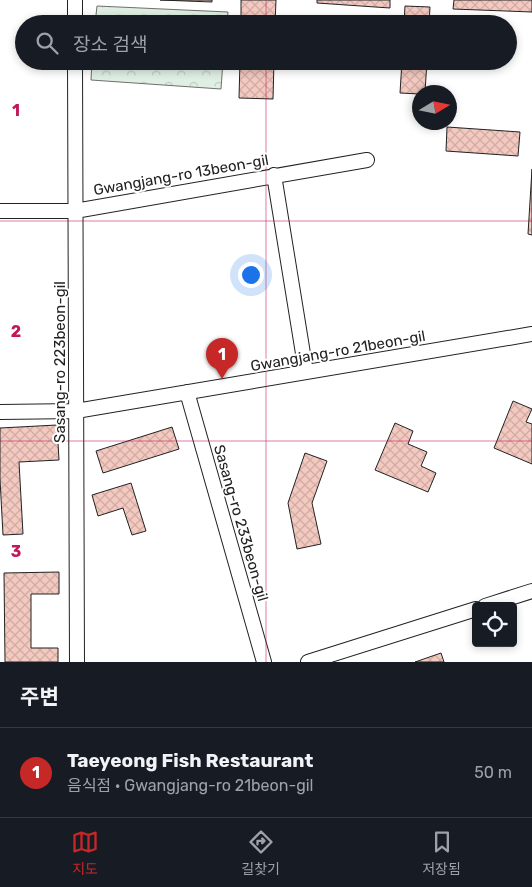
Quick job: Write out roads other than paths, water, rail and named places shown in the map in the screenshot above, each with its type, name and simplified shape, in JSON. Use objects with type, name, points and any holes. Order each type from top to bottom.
[{"type":"street","points":[[74,0],[75,15]]},
{"type":"street","name":"Sasang-ro 223beon-gil","points":[[75,70],[77,662]]},
{"type":"street","name":"Gwangjang-ro 13beon-gil","points":[[0,211],[75,211],[367,160]]},
{"type":"street","points":[[274,175],[306,372]]},
{"type":"street","name":"Gwangjang-ro 21beon-gil","points":[[0,412],[76,411],[532,334]]},
{"type":"street","name":"Sasang-ro 233beon-gil","points":[[188,392],[264,662]]},
{"type":"street","points":[[498,602],[532,591]]},
{"type":"street","points":[[308,662],[472,610]]},
{"type":"place","name":"Taeyeong Fish Restaurant","points":[[222,379]]}]
